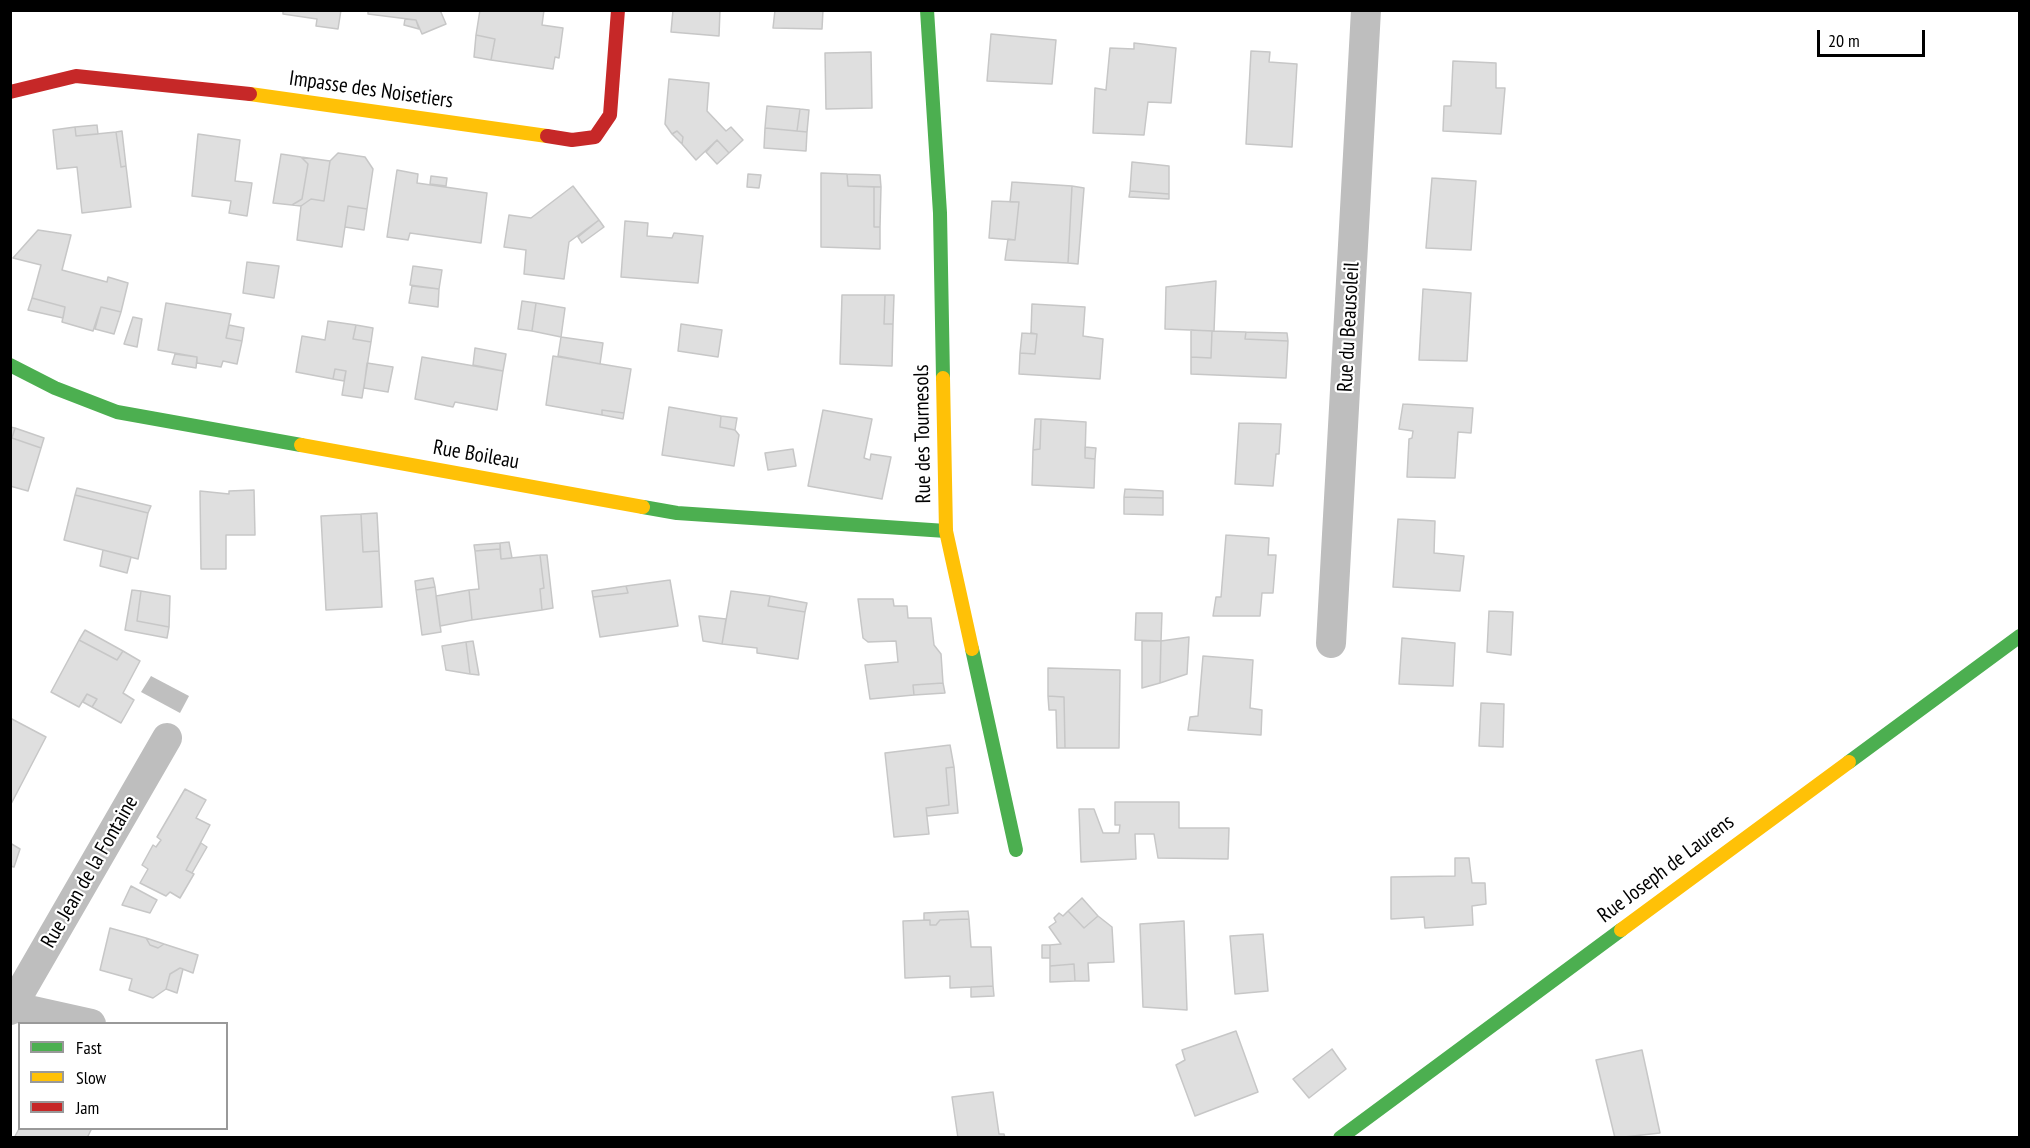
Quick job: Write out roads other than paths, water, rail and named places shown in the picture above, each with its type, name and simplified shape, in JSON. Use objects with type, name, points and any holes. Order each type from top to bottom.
[{"type":"street","name":"Impasse des Noisetiers","points":[[10,92],[76,76],[243,93],[573,140],[595,137],[610,115],[618,10]]},
{"type":"street","name":"Rue des Tournesols","points":[[927,10],[940,213],[946,531],[1016,850]]},
{"type":"street","name":"Rue du Beausoleil","points":[[1331,643],[1366,10]]},
{"type":"street","name":"Rue Boileau","points":[[10,365],[55,388],[117,412],[677,513],[946,531]]},
{"type":"street","name":"Rue Joseph de Laurens","points":[[1340,1137],[2019,636]]},
{"type":"street","name":"Rue Jean de la Fontaine","points":[[86,1022],[11,1007],[167,738]]}]
